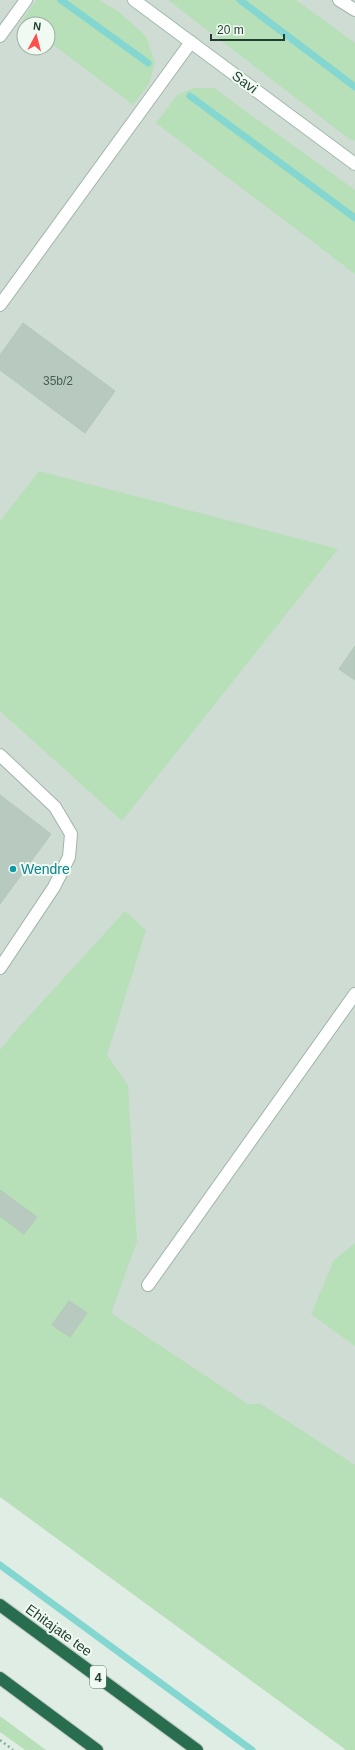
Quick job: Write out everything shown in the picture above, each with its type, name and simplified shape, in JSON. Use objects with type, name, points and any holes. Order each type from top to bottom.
[{"type":"highway","name":"Ehitajate tee","points":[[0,1605],[196,1750]]},
{"type":"highway","points":[[0,1678],[97,1750]]},
{"type":"street","points":[[0,36],[26,0]]},
{"type":"street","name":"Savi","points":[[134,0],[355,164]]},
{"type":"street","points":[[339,0],[355,10]]},
{"type":"street","points":[[0,305],[191,42]]},
{"type":"street","points":[[0,756],[55,808],[71,834],[69,857],[54,887],[0,968]]},
{"type":"street","points":[[148,1285],[355,994]]},
{"type":"path","points":[[0,1740],[13,1750]]},
{"type":"shaded area","points":[[0,0],[355,0],[355,1636],[0,1382]]},
{"type":"green space","points":[[36,0],[99,0],[119,12],[146,36],[155,63],[149,84],[133,105],[56,47],[56,16],[25,16]]},
{"type":"green space","points":[[168,0],[296,0],[355,43],[355,141],[348,138]]},
{"type":"green space","points":[[193,88],[214,88],[355,190],[355,274],[156,123],[177,95]]},
{"type":"green space","points":[[39,471],[338,549],[122,821],[0,711],[0,521]]},
{"type":"green space","points":[[125,911],[146,930],[107,1055],[128,1085],[137,1242],[111,1313],[248,1404],[261,1404],[355,1465],[355,1750],[346,1750],[0,1497],[0,1050],[19,1027]]},
{"type":"green space","points":[[355,1243],[355,1346],[311,1314],[334,1260]]},
{"type":"green space","points":[[0,1716],[46,1750],[25,1750],[0,1732]]},
{"type":"building","points":[[23,323],[115,391],[85,433],[0,370],[0,355]]},
{"type":"building","points":[[355,646],[355,680],[339,669]]},
{"type":"building","name":"Wendre","points":[[0,795],[51,834],[0,904]]},
{"type":"building","points":[[0,1190],[37,1217],[24,1234],[0,1216]]},
{"type":"building","points":[[69,1301],[87,1313],[70,1337],[52,1325]]},
{"type":"waterway","points":[[61,0],[148,63]]},
{"type":"waterway","points":[[240,0],[355,87]]},
{"type":"waterway","points":[[190,96],[355,218]]},
{"type":"waterway","points":[[0,1565],[252,1750]]},
{"type":"place","name":"Wendre","points":[[13,869]]}]
